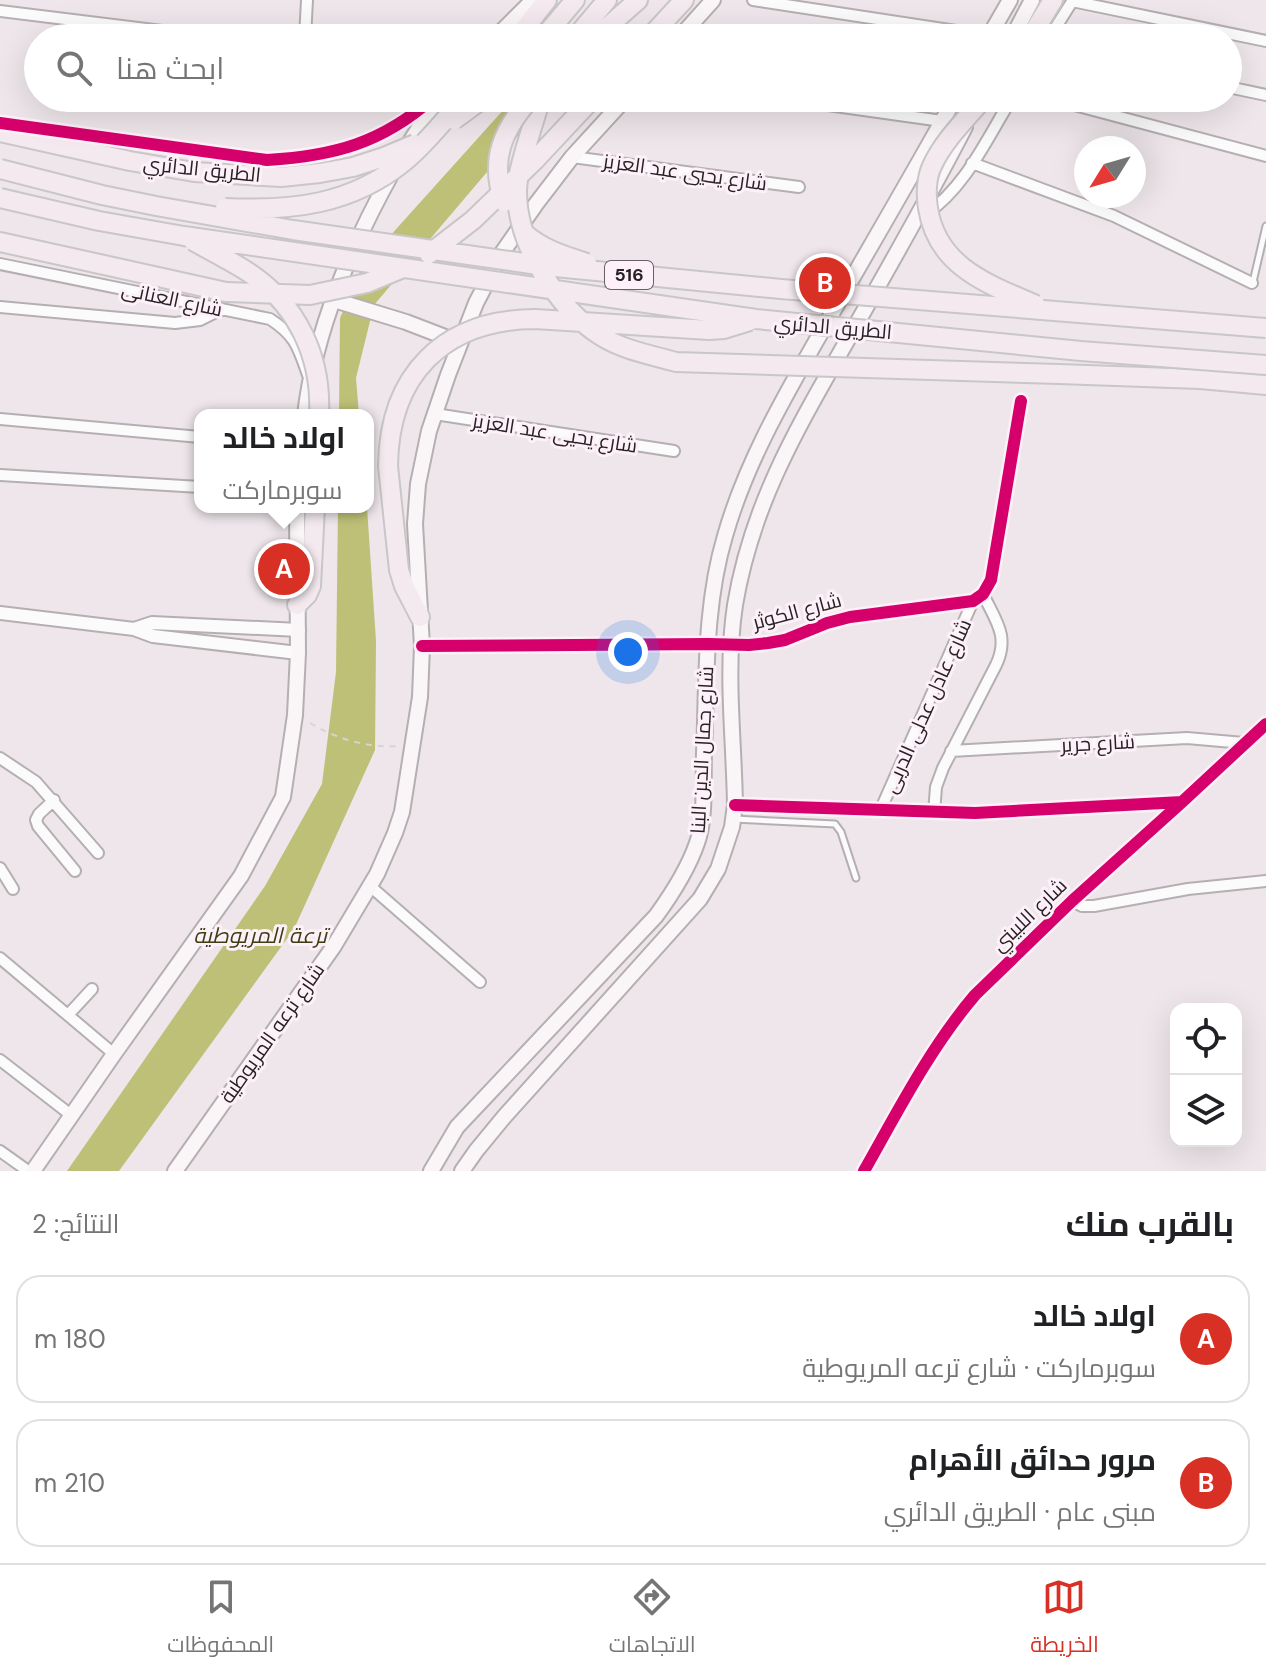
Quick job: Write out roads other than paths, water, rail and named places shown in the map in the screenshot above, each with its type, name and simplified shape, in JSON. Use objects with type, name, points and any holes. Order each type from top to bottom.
[{"type":"highway","points":[[528,24],[547,0]]},
{"type":"highway","points":[[555,24],[575,0]]},
{"type":"highway","points":[[587,24],[607,0]]},
{"type":"highway","points":[[611,24],[638,0]]},
{"type":"highway","points":[[662,24],[684,0]]},
{"type":"highway","points":[[1038,24],[1053,0]]},
{"type":"highway","points":[[156,206],[279,208],[313,205],[347,195],[378,180],[407,159],[451,112]]},
{"type":"highway","name":"الطريق الدائري","points":[[0,132],[194,172],[281,177],[331,171],[384,157],[415,144],[465,112]]},
{"type":"highway","points":[[520,112],[507,129],[497,168],[499,189],[517,226],[532,240],[553,252],[620,274]]},
{"type":"highway","points":[[536,112],[519,170],[517,192],[524,234],[550,285],[573,313],[601,336],[637,352],[676,362],[1153,377],[1266,385]]},
{"type":"highway","points":[[0,242],[226,292],[310,295],[367,283],[419,261],[452,237],[535,160],[580,112]]},
{"type":"highway","points":[[971,112],[930,170],[927,199],[930,223],[940,245],[975,277],[1050,311]]},
{"type":"highway","name":"الطريق الدائري","points":[[0,169],[156,206],[293,230],[545,266],[767,288],[1266,328]]},
{"type":"highway","name":"الطريق الدائري","points":[[0,198],[99,221],[184,236],[756,319],[1081,351],[1266,365]]},
{"type":"highway","points":[[184,236],[249,272],[292,313],[307,339],[316,367],[319,409]]},
{"type":"highway","points":[[420,617],[407,594],[399,570],[388,443],[392,419],[406,387],[427,359],[466,332],[511,319],[709,330],[724,329],[756,319]]},
{"type":"highway","points":[[297,605],[311,586],[315,513]]},
{"type":"main road","points":[[509,24],[533,0]]},
{"type":"main road","points":[[692,24],[713,0]]},
{"type":"main road","points":[[996,24],[1010,0]]},
{"type":"main road","points":[[1019,24],[1032,0]]},
{"type":"main road","points":[[306,409],[314,358],[339,301],[365,222],[431,112]]},
{"type":"main road","name":"شارع ترعه المريوطية","points":[[175,1171],[334,946],[370,886],[395,833],[402,812],[420,697],[422,646],[415,524],[418,484],[429,431],[476,303],[502,253],[572,157],[613,112]]},
{"type":"main road","name":"شارع جمال الدين البنا","points":[[431,1171],[457,1127],[656,916],[675,890],[698,841],[712,597],[724,538],[757,450],[777,411],[947,112]]},
{"type":"main road","name":"شارع جمال الدين البنا","points":[[462,1171],[513,1107],[690,912],[718,869],[734,812],[730,645],[736,602],[755,523],[792,438],[974,112]]},
{"type":"main road","points":[[339,301],[461,343]]},
{"type":"main road","points":[[31,1171],[241,876],[283,797],[295,715],[299,630],[297,513]]},
{"type":"main road","points":[[712,597],[736,602]]},
{"type":"street","points":[[306,24],[307,0]]},
{"type":"street","points":[[753,0],[905,24]]},
{"type":"street","points":[[1057,24],[1072,0],[1186,24]]},
{"type":"street","points":[[0,11],[105,24]]},
{"type":"street","points":[[1242,36],[1266,41]]},
{"type":"street","points":[[1242,90],[1266,95]]},
{"type":"street","points":[[0,123],[267,160],[308,157],[348,148],[385,132],[417,112]]},
{"type":"street","points":[[878,112],[942,121]]},
{"type":"street","points":[[914,222],[954,190],[1003,112]]},
{"type":"street","points":[[1101,112],[1266,156]]},
{"type":"street","name":"شارع يحيي عبد العزيز","points":[[572,157],[799,187]]},
{"type":"street","points":[[972,163],[1114,216],[1252,283]]},
{"type":"street","name":"شارع العنانى","points":[[0,264],[270,319],[285,329],[297,343],[310,379]]},
{"type":"street","points":[[0,307],[175,323],[200,320],[222,309]]},
{"type":"street","points":[[934,813],[936,787],[943,768],[1000,658],[1003,639],[1000,630],[978,598],[991,580],[1021,401]]},
{"type":"street","name":"شارع يحيى عبد العزيز","points":[[435,414],[674,451]]},
{"type":"street","points":[[0,419],[194,436]]},
{"type":"street","points":[[0,475],[194,487]]},
{"type":"street","name":"شارع الكوثر","points":[[422,646],[758,644],[785,640],[850,617],[978,598]]},
{"type":"street","name":"شارع عادل عدلى الدربى","points":[[880,811],[978,598]]},
{"type":"street","points":[[0,613],[134,629],[153,636],[298,653]]},
{"type":"street","points":[[134,629],[152,623],[299,630]]},
{"type":"street","name":"شارع اللبيني","points":[[864,1171],[925,1064],[962,1011],[988,981],[1266,724]]},
{"type":"street","name":"شارع جرير","points":[[951,751],[1187,738],[1244,743]]},
{"type":"street","points":[[0,758],[36,782],[98,853]]},
{"type":"street","points":[[54,800],[36,820],[75,871]]},
{"type":"street","points":[[734,812],[975,813],[1182,802]]},
{"type":"street","points":[[0,868],[13,889]]},
{"type":"street","points":[[1072,901],[1082,906],[1094,906],[1188,889],[1266,881]]},
{"type":"street","points":[[370,886],[480,982]]},
{"type":"street","points":[[0,958],[114,1054]]},
{"type":"street","points":[[68,1015],[92,989]]},
{"type":"street","points":[[0,1060],[71,1115]]},
{"type":"street","points":[[0,1151],[31,1171]]},
{"type":"lane","points":[[1252,283],[1266,226]]},
{"type":"lane","points":[[734,812],[835,824],[840,829],[856,878]]},
{"type":"water","points":[[501,112],[538,112],[374,305],[356,378],[359,409],[339,409],[340,318],[362,267]]},
{"type":"water","name":"ترعة المريوطية","points":[[338,513],[367,513],[376,641],[375,750],[294,929],[119,1171],[67,1171],[265,886],[322,784],[336,672]]},
{"type":"place","name":"مرور حدائق الأهرام","points":[[825,283]]},
{"type":"place","name":"اولاد خالد","points":[[284,569]]}]
